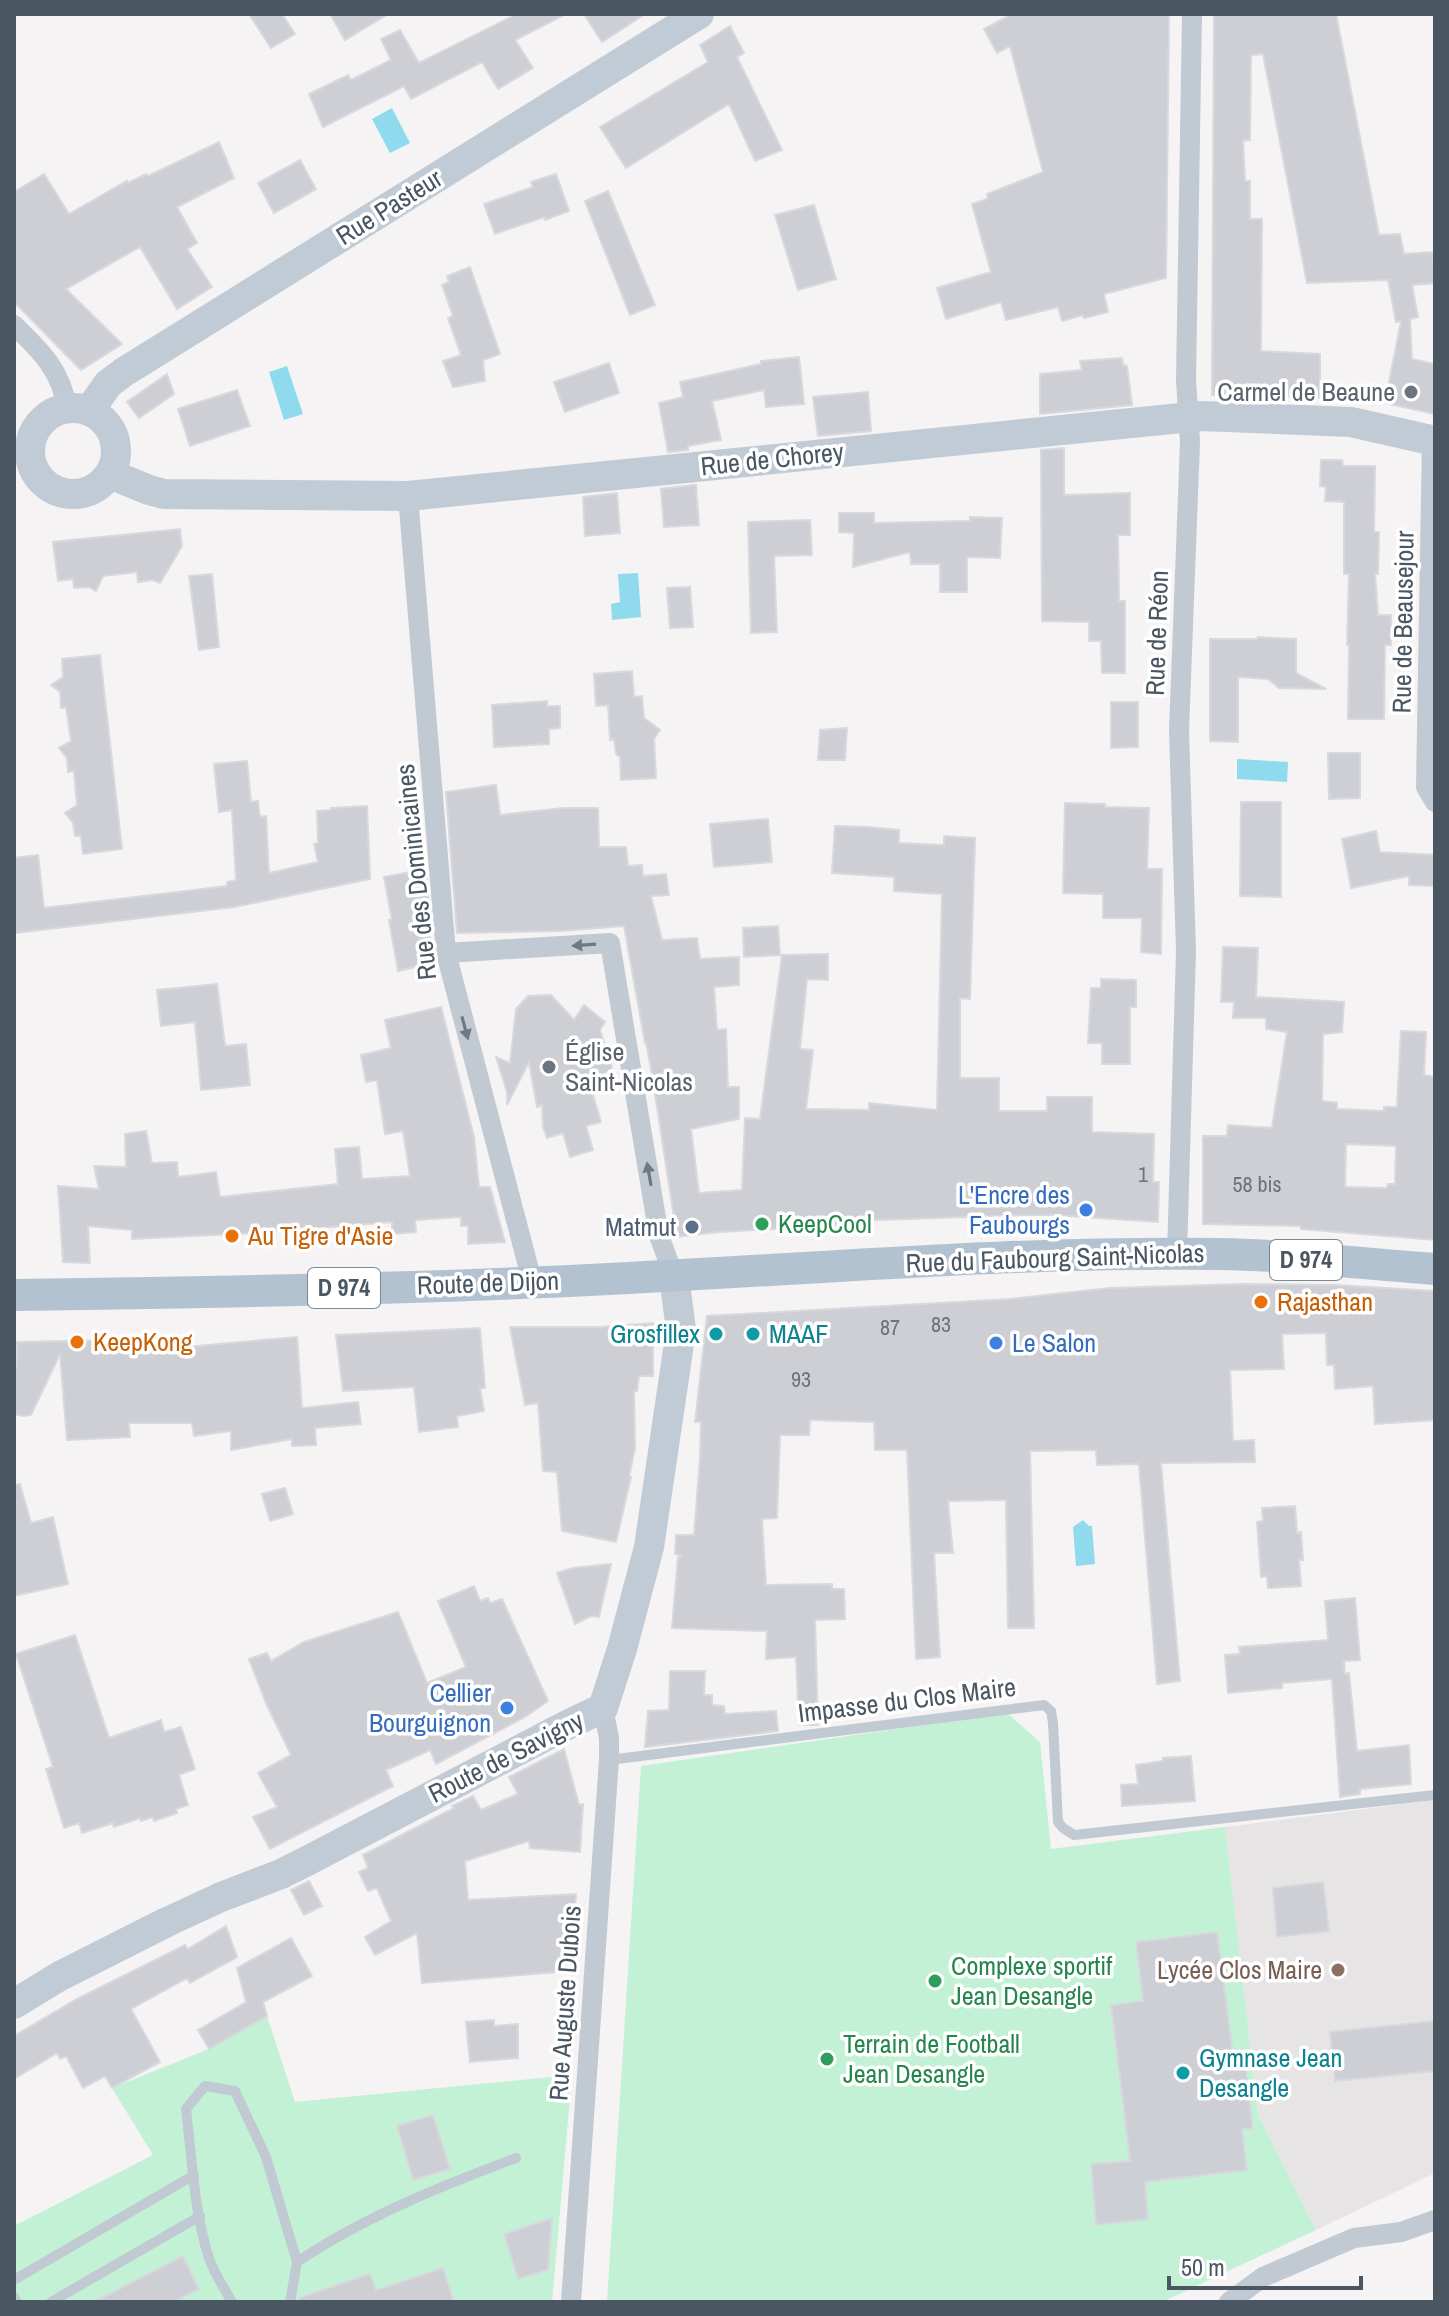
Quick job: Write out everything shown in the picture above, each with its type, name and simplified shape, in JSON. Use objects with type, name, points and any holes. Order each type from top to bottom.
[{"type":"main road","name":"Rue du Faubourg Saint-Nicolas","points":[[674,1276],[976,1258],[1177,1254],[1226,1254],[1435,1269]]},
{"type":"main road","name":"Route de Dijon","points":[[14,1295],[240,1292],[674,1276]]},
{"type":"street","name":"Rue Pasteur","points":[[78,410],[124,372],[699,14]]},
{"type":"street","name":"Rue de Réon","points":[[1177,1254],[1186,951],[1179,731],[1190,442],[1186,380],[1192,14]]},
{"type":"street","points":[[14,325],[51,365],[78,410],[104,422],[114,438],[116,456],[110,474],[94,489],[72,494],[28,482],[36,473],[24,439],[47,417],[78,410]]},
{"type":"street","name":"Rue de Chorey","points":[[110,474],[164,494],[408,496],[1188,417],[1351,422],[1434,440]]},
{"type":"street","name":"Rue de Beausejour","points":[[1434,440],[1426,787],[1435,802]]},
{"type":"street","name":"Rue des Dominicaines","points":[[408,496],[446,953],[532,1281]]},
{"type":"street","points":[[446,953],[610,943],[659,1236],[674,1276]]},
{"type":"street","name":"Route de Savigny","points":[[14,2004],[73,1969],[221,1897],[281,1874],[603,1708],[649,1547],[681,1330],[674,1276]]},
{"type":"street","name":"Rue Auguste Dubois","points":[[571,2302],[609,1760],[609,1738],[603,1708]]},
{"type":"street","points":[[1229,2302],[1263,2277],[1354,2238],[1401,2232],[1435,2220]]},
{"type":"lane","name":"Impasse du Clos Maire","points":[[609,1760],[1044,1705],[1051,1711],[1053,1723],[1058,1822],[1074,1835],[1435,1795]]},
{"type":"lane","points":[[232,2302],[209,2259],[194,2175],[186,2109],[205,2086],[235,2091],[266,2157],[297,2262],[290,2302]]},
{"type":"lane","points":[[297,2262],[327,2242],[447,2184],[516,2158]]},
{"type":"lane","points":[[14,2280],[194,2175]]},
{"type":"lane","points":[[51,2302],[200,2216]]},
{"type":"shaded area","name":"Lycée Clos Maire","points":[[1435,1800],[1435,2173],[1316,2230],[1258,2114],[1225,1827]]},
{"type":"green space","name":"Complexe sportif Jean Desangle","points":[[1007,1713],[1040,1742],[1051,1849],[1225,1827],[1258,2114],[1316,2230],[1162,2302],[607,2302],[641,1766]]},
{"type":"green space","points":[[267,2016],[295,2102],[572,2075],[552,2302],[14,2302],[14,2226],[153,2155],[112,2088],[209,2049]]},
{"type":"water","points":[[392,108],[410,143],[390,153],[372,119]]},
{"type":"water","points":[[287,366],[303,414],[284,420],[269,372]]},
{"type":"water","points":[[638,573],[641,617],[612,620],[611,604],[620,602],[618,574]]},
{"type":"water","points":[[1237,759],[1288,762],[1287,782],[1237,779]]},
{"type":"water","points":[[1083,1520],[1092,1526],[1095,1564],[1076,1566],[1073,1527]]},
{"type":"building","points":[[249,14],[282,14],[295,34],[271,48]]},
{"type":"building","points":[[330,14],[388,14],[345,40]]},
{"type":"building","points":[[517,14],[566,14],[515,40],[533,68],[498,89],[482,62],[411,99],[404,86],[323,127],[309,94],[348,75],[351,80],[391,60],[381,39],[400,30],[419,63]]},
{"type":"building","points":[[584,14],[645,14],[602,42]]},
{"type":"building","points":[[1012,14],[1169,14],[1166,278],[1104,294],[1108,312],[1062,321],[1058,307],[1006,320],[1001,302],[946,319],[937,288],[991,272],[972,204],[988,199],[987,194],[1043,172],[1010,46],[997,53],[984,29]]},
{"type":"building","points":[[1214,14],[1336,14],[1379,235],[1400,234],[1404,254],[1433,252],[1435,283],[1412,285],[1418,317],[1410,319],[1412,359],[1435,364],[1435,414],[1385,403],[1401,321],[1396,322],[1388,280],[1307,283],[1263,54],[1251,55],[1250,140],[1243,141],[1245,181],[1250,181],[1250,219],[1262,219],[1261,351],[1320,354],[1320,398],[1212,395]]},
{"type":"building","points":[[730,26],[744,53],[737,57],[782,150],[755,161],[729,104],[626,168],[600,127],[708,62],[700,45]]},
{"type":"building","points":[[219,142],[234,178],[177,207],[197,243],[187,249],[212,287],[177,309],[140,247],[66,289],[122,344],[81,370],[14,302],[14,192],[44,174],[69,214],[127,181],[146,174],[148,176]]},
{"type":"building","points":[[300,160],[316,189],[274,213],[258,183]]},
{"type":"building","points":[[556,174],[569,211],[495,234],[484,204],[533,187],[531,182]]},
{"type":"building","points":[[608,191],[655,305],[630,315],[585,201]]},
{"type":"building","points":[[814,205],[836,279],[798,290],[775,215]]},
{"type":"building","points":[[470,267],[500,354],[483,360],[485,381],[453,387],[443,361],[461,355],[448,318],[453,316],[442,285],[449,282],[447,276]]},
{"type":"building","points":[[799,357],[804,404],[766,407],[764,390],[712,401],[721,440],[688,446],[688,450],[668,452],[659,403],[683,397],[680,382],[761,364],[761,361]]},
{"type":"building","points":[[1122,358],[1123,365],[1127,366],[1132,405],[1040,414],[1040,374],[1082,370],[1080,361]]},
{"type":"building","points":[[609,363],[619,393],[565,412],[554,382]]},
{"type":"building","points":[[167,374],[174,394],[139,418],[127,402]]},
{"type":"building","points":[[237,390],[250,426],[190,446],[178,409]]},
{"type":"building","points":[[868,392],[871,431],[818,436],[813,397]]},
{"type":"building","points":[[1064,448],[1064,495],[1130,493],[1130,535],[1118,535],[1119,601],[1125,601],[1125,673],[1102,673],[1101,641],[1089,641],[1089,622],[1042,621],[1041,450]]},
{"type":"building","points":[[1321,460],[1342,460],[1343,466],[1375,466],[1374,532],[1379,532],[1378,574],[1375,574],[1378,615],[1391,615],[1391,645],[1385,645],[1384,719],[1348,719],[1349,574],[1344,574],[1344,502],[1325,501],[1326,487],[1320,486]]},
{"type":"building","points":[[696,485],[699,525],[664,527],[661,489]]},
{"type":"building","points":[[617,493],[620,533],[585,536],[583,497]]},
{"type":"building","points":[[839,513],[874,513],[874,523],[1002,518],[1000,558],[967,557],[967,592],[940,592],[940,564],[911,564],[910,552],[853,567],[854,533],[839,532]]},
{"type":"building","points":[[810,520],[812,555],[774,556],[777,632],[751,633],[748,522]]},
{"type":"building","points":[[180,529],[182,546],[160,583],[153,580],[138,582],[137,572],[103,576],[96,591],[89,587],[74,588],[73,579],[58,581],[53,542]]},
{"type":"building","points":[[212,574],[219,647],[199,650],[189,576]]},
{"type":"building","points":[[690,587],[693,627],[670,628],[667,588]]},
{"type":"building","points":[[1210,639],[1296,639],[1296,673],[1326,689],[1279,688],[1268,679],[1238,677],[1238,742],[1210,741]]},
{"type":"building","points":[[100,655],[122,849],[83,854],[81,836],[75,836],[73,823],[65,813],[77,805],[74,771],[68,772],[67,758],[59,748],[71,741],[66,707],[61,708],[60,692],[51,685],[63,677],[62,659]]},
{"type":"building","points":[[632,671],[634,697],[642,696],[644,718],[660,730],[654,739],[656,778],[621,780],[620,757],[616,754],[614,739],[610,740],[608,705],[596,706],[594,674]]},
{"type":"building","points":[[547,701],[547,706],[560,706],[560,728],[549,729],[549,744],[494,747],[492,705]]},
{"type":"building","points":[[1111,702],[1138,702],[1138,747],[1111,748]]},
{"type":"building","points":[[847,728],[845,760],[818,760],[820,730]]},
{"type":"building","points":[[1328,753],[1360,753],[1360,798],[1329,799]]},
{"type":"building","points":[[247,761],[251,802],[258,801],[260,817],[266,816],[269,873],[318,862],[314,844],[318,843],[317,811],[367,806],[370,879],[234,907],[14,933],[14,858],[38,855],[44,908],[227,886],[227,882],[236,880],[232,810],[219,812],[214,764]]},
{"type":"building","points":[[496,785],[500,815],[564,808],[598,808],[599,847],[626,847],[628,866],[642,865],[643,876],[666,874],[669,895],[651,896],[662,940],[697,938],[700,959],[739,957],[739,985],[714,987],[717,1030],[726,1029],[728,1087],[739,1087],[739,1119],[691,1129],[699,1193],[742,1190],[745,1118],[760,1119],[782,955],[828,954],[828,980],[807,979],[800,1049],[813,1050],[806,1109],[869,1110],[869,1103],[937,1110],[942,894],[894,891],[894,877],[832,873],[835,826],[868,827],[899,830],[899,843],[944,845],[944,836],[975,838],[970,999],[960,998],[960,1078],[999,1078],[999,1111],[1047,1111],[1047,1097],[1092,1097],[1092,1132],[1154,1134],[1153,1182],[1159,1182],[1158,1222],[1026,1215],[849,1221],[849,1225],[677,1237],[652,1074],[624,926],[457,933],[446,792]]},
{"type":"building","points":[[1241,802],[1281,802],[1281,897],[1240,896]]},
{"type":"building","points":[[1065,803],[1149,808],[1147,869],[1162,869],[1161,954],[1141,952],[1142,918],[1103,918],[1103,894],[1063,893]]},
{"type":"building","points":[[768,819],[772,862],[714,867],[710,824]]},
{"type":"building","points":[[1376,831],[1380,852],[1435,855],[1435,886],[1409,885],[1409,876],[1351,888],[1342,839]]},
{"type":"building","points":[[426,869],[429,933],[434,963],[398,971],[384,877]]},
{"type":"building","points":[[778,926],[780,955],[744,957],[743,928]]},
{"type":"building","points":[[1223,947],[1258,948],[1256,997],[1344,1002],[1342,1032],[1323,1034],[1322,1101],[1337,1103],[1337,1109],[1384,1111],[1384,1107],[1397,1107],[1401,1031],[1426,1032],[1424,1075],[1435,1077],[1435,1240],[1301,1229],[1301,1226],[1203,1224],[1203,1136],[1227,1136],[1228,1125],[1272,1128],[1287,1032],[1266,1029],[1266,1018],[1233,1018],[1234,1002],[1221,1002]],"holes":[[[1346,1144],[1396,1146],[1395,1184],[1388,1184],[1387,1188],[1345,1187]]]},
{"type":"building","points":[[1101,979],[1136,980],[1136,1007],[1130,1007],[1130,1064],[1102,1064],[1102,1043],[1088,1043],[1091,988],[1101,988]]},
{"type":"building","points":[[217,984],[225,1046],[246,1044],[250,1085],[201,1090],[195,1022],[161,1026],[157,990]]},
{"type":"building","name":"Église Saint-Nicolas","points":[[551,995],[574,1020],[584,1005],[605,1022],[600,1030],[612,1068],[590,1085],[601,1122],[586,1126],[593,1150],[570,1157],[563,1133],[547,1138],[542,1105],[537,1107],[529,1062],[507,1105],[507,1092],[496,1057],[510,1063],[516,1009],[528,996]]},
{"type":"building","points":[[441,1007],[474,1137],[479,1187],[490,1187],[505,1242],[468,1244],[468,1226],[461,1226],[461,1217],[415,1220],[416,1232],[392,1234],[392,1222],[132,1239],[132,1230],[88,1226],[90,1263],[63,1262],[58,1186],[99,1189],[94,1166],[126,1167],[125,1134],[146,1131],[152,1163],[177,1162],[178,1177],[216,1172],[220,1197],[338,1184],[335,1149],[359,1147],[362,1179],[410,1176],[403,1131],[385,1134],[377,1080],[366,1082],[361,1055],[391,1048],[385,1020]]},
{"type":"building","points":[[1244,1284],[1435,1291],[1435,1420],[1375,1424],[1373,1386],[1335,1389],[1334,1365],[1327,1365],[1326,1333],[1282,1334],[1284,1369],[1230,1370],[1233,1441],[1254,1440],[1255,1462],[1161,1463],[1180,1681],[1157,1684],[1139,1464],[1097,1465],[1096,1450],[1030,1451],[1034,1628],[1008,1628],[1006,1500],[948,1501],[953,1553],[934,1553],[940,1657],[916,1659],[907,1450],[875,1450],[874,1422],[810,1420],[809,1435],[780,1435],[777,1518],[762,1519],[766,1585],[832,1584],[832,1589],[844,1589],[845,1619],[815,1620],[818,1725],[799,1725],[796,1657],[766,1659],[767,1631],[672,1628],[678,1557],[683,1556],[675,1554],[676,1535],[694,1535],[701,1422],[695,1422],[707,1316],[1009,1299],[1109,1288]]},
{"type":"building","points":[[653,1323],[653,1376],[639,1376],[637,1391],[634,1391],[635,1448],[616,1542],[562,1531],[557,1472],[543,1471],[538,1403],[525,1405],[510,1327],[599,1327]]},
{"type":"building","points":[[480,1328],[485,1388],[480,1388],[484,1411],[457,1416],[458,1427],[419,1432],[414,1387],[343,1391],[336,1335]]},
{"type":"building","points":[[297,1337],[302,1408],[358,1402],[361,1424],[315,1428],[316,1445],[292,1446],[292,1439],[231,1450],[231,1431],[194,1436],[192,1423],[129,1423],[130,1437],[67,1440],[60,1354],[31,1415],[14,1414],[17,1342],[123,1340],[123,1349],[152,1350]]},
{"type":"building","points":[[20,1484],[31,1523],[53,1517],[68,1584],[14,1596],[14,1485]]},
{"type":"building","points":[[285,1488],[293,1514],[270,1521],[262,1494]]},
{"type":"building","points":[[1295,1506],[1297,1533],[1301,1532],[1301,1586],[1268,1588],[1267,1576],[1261,1577],[1257,1522],[1263,1521],[1262,1508]]},
{"type":"building","points":[[611,1564],[599,1617],[591,1616],[575,1624],[557,1573]]},
{"type":"building","points":[[474,1586],[480,1601],[488,1598],[490,1603],[502,1599],[548,1701],[525,1717],[436,1764],[430,1750],[386,1770],[393,1786],[270,1849],[253,1817],[277,1807],[258,1773],[291,1755],[249,1659],[267,1653],[271,1661],[304,1642],[398,1612],[427,1683],[466,1667],[438,1601]]},
{"type":"building","points":[[1355,1598],[1360,1660],[1344,1661],[1345,1674],[1349,1673],[1357,1751],[1409,1745],[1411,1784],[1360,1789],[1360,1794],[1340,1797],[1332,1679],[1282,1683],[1282,1688],[1228,1693],[1225,1655],[1240,1654],[1239,1647],[1328,1640],[1325,1601]]},
{"type":"building","points":[[75,1635],[109,1738],[161,1720],[164,1732],[181,1727],[195,1769],[179,1775],[188,1805],[176,1809],[177,1813],[154,1821],[153,1817],[141,1821],[140,1818],[114,1827],[113,1823],[82,1833],[79,1823],[64,1828],[46,1769],[53,1767],[16,1654]]},
{"type":"building","points":[[670,1671],[705,1671],[704,1695],[712,1695],[712,1705],[724,1706],[725,1714],[776,1711],[778,1731],[645,1747],[648,1711],[669,1710]]},
{"type":"building","points":[[564,1749],[579,1805],[583,1804],[580,1852],[530,1848],[529,1841],[465,1861],[468,1900],[576,1894],[571,1971],[422,1983],[417,1933],[375,1955],[365,1937],[391,1921],[377,1888],[368,1891],[359,1872],[368,1868],[363,1855],[473,1796],[481,1810],[518,1794],[509,1777]]},
{"type":"building","points":[[1191,1756],[1195,1801],[1122,1806],[1121,1785],[1138,1784],[1136,1765],[1163,1761],[1163,1758]]},
{"type":"building","points":[[309,1881],[322,1906],[304,1915],[291,1890]]},
{"type":"building","points":[[1323,1882],[1329,1931],[1277,1937],[1273,1888]]},
{"type":"building","points":[[226,1926],[237,1957],[190,1983],[187,1978],[131,2009],[160,2062],[112,2088],[105,2076],[83,2088],[66,2056],[60,2059],[57,2053],[14,2079],[14,2036],[77,1999],[185,1945],[188,1949]]},
{"type":"building","name":"Gymnase Jean Desangle","points":[[1217,1932],[1233,2054],[1244,2053],[1253,2129],[1242,2129],[1247,2170],[1145,2182],[1148,2219],[1096,2225],[1091,2164],[1130,2161],[1111,2005],[1143,2001],[1136,1942]]},
{"type":"building","points":[[291,1938],[312,1976],[263,2002],[267,2016],[209,2049],[198,2030],[246,2002],[237,1968]]},
{"type":"building","points":[[494,2020],[494,2026],[518,2024],[518,2058],[470,2062],[466,2022]]},
{"type":"building","points":[[1435,2021],[1435,2071],[1335,2081],[1330,2032]]},
{"type":"building","points":[[433,2115],[450,2169],[413,2180],[397,2126]]},
{"type":"building","points":[[552,2218],[548,2270],[518,2279],[504,2234]]},
{"type":"building","points":[[183,2256],[199,2289],[174,2302],[94,2302]]},
{"type":"building","points":[[443,2268],[454,2302],[298,2302],[299,2298],[370,2274],[376,2290]]},
{"type":"place","name":"Carmel de Beaune","points":[[1411,392]]},
{"type":"place","name":"Église Saint-Nicolas","points":[[549,1067]]},
{"type":"place","name":"L'Encre des Faubourgs","points":[[1086,1210]]},
{"type":"place","name":"KeepCool","points":[[762,1224]]},
{"type":"place","name":"Matmut","points":[[692,1227]]},
{"type":"place","name":"Au Tigre d'Asie","points":[[232,1236]]},
{"type":"place","name":"Rajasthan","points":[[1261,1302]]},
{"type":"place","name":"Grosfillex","points":[[716,1334]]},
{"type":"place","name":"MAAF","points":[[753,1334]]},
{"type":"place","name":"KeepKong","points":[[77,1342]]},
{"type":"place","name":"Le Salon","points":[[996,1343]]},
{"type":"place","name":"Cellier Bourguignon","points":[[507,1708]]},
{"type":"place","name":"Lycée Clos Maire","points":[[1338,1970]]},
{"type":"place","name":"Complexe sportif Jean Desangle","points":[[935,1981]]},
{"type":"place","name":"Terrain de Football Jean Desangle","points":[[827,2059]]},
{"type":"place","name":"Gymnase Jean Desangle","points":[[1183,2073]]}]
